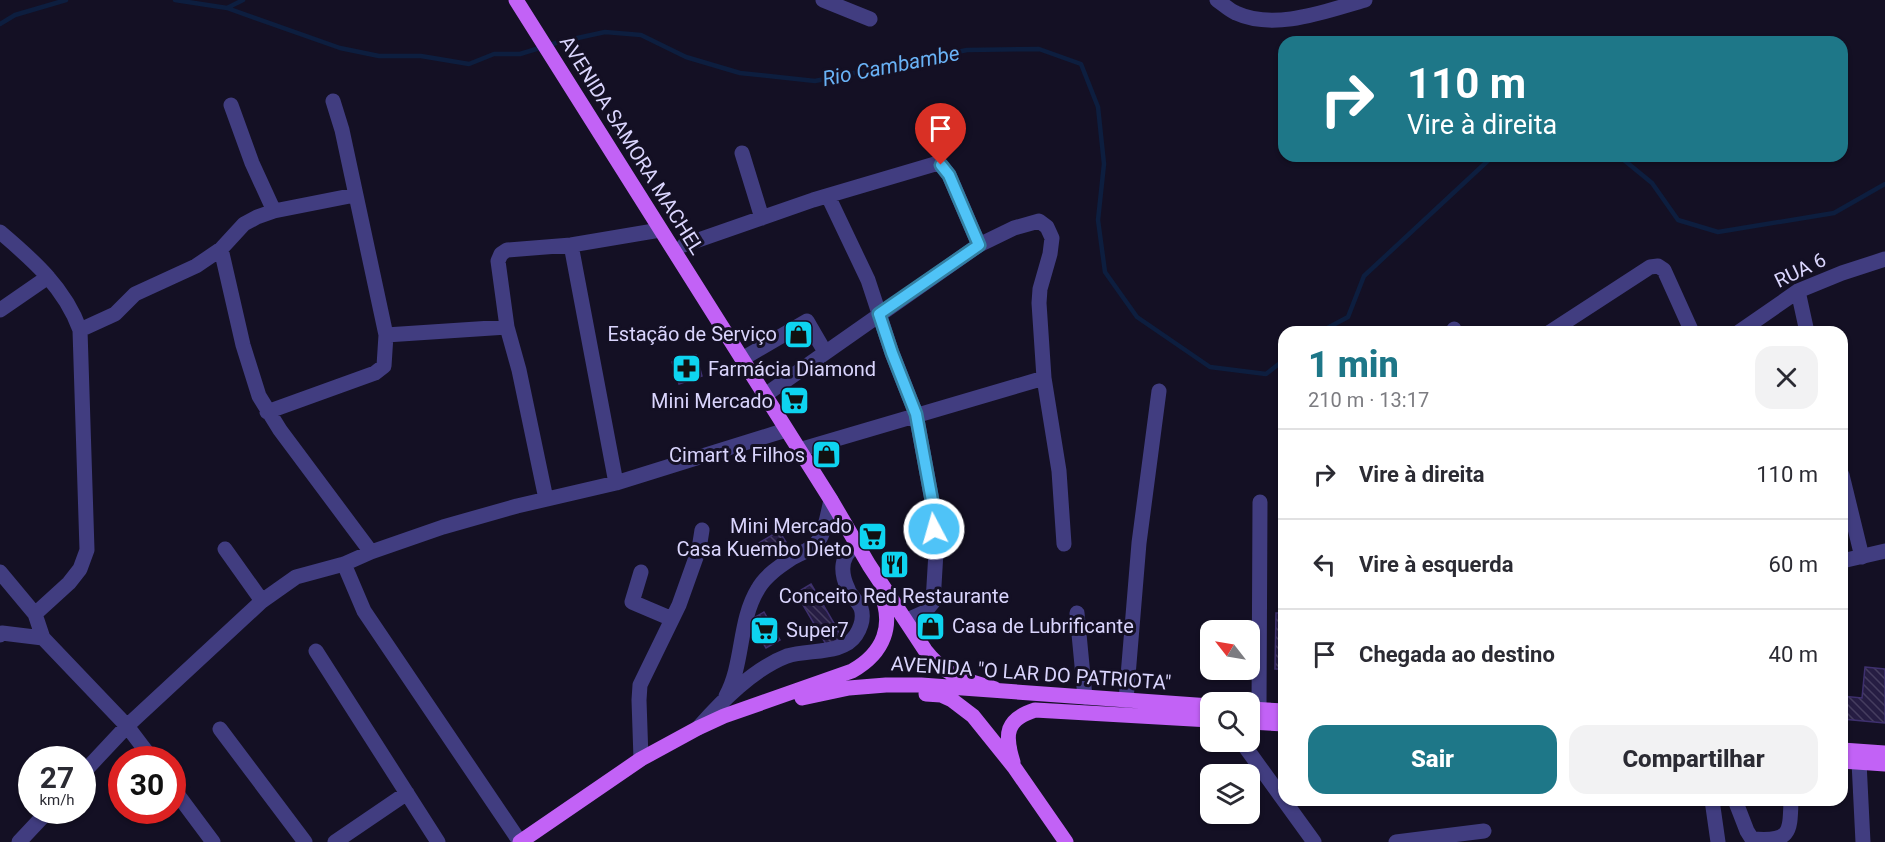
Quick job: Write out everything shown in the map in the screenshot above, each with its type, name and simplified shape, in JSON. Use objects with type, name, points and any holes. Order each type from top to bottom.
[{"type":"main road","name":"AVENIDA SAMORA MACHEL","points":[[516,0],[593,126],[831,500],[869,565]]},
{"type":"main road","name":"AVENIDA \"O LAR DO PATRIOTA\"","points":[[520,842],[641,759],[698,728],[852,671],[864,664],[883,639],[888,616],[869,565]]},
{"type":"main road","points":[[869,565],[933,661],[949,674],[995,689]]},
{"type":"main road","name":"AVENIDA \"O LAR DO PATRIOTA\"","points":[[751,708],[849,688],[909,685],[995,689],[1200,705]]},
{"type":"main road","name":"AVENIDA \"O LAR DO PATRIOTA\"","points":[[849,688],[941,695],[952,700],[973,716],[1014,767]]},
{"type":"main road","name":"AVENIDA \"O LAR DO PATRIOTA\"","points":[[1014,767],[1008,742],[1010,728],[1018,716],[1035,710],[1200,719]]},
{"type":"main road","points":[[1260,713],[1278,711]]},
{"type":"main road","points":[[1260,715],[1278,722]]},
{"type":"main road","points":[[1848,750],[1885,753]]},
{"type":"main road","points":[[1848,761],[1885,764]]},
{"type":"main road","points":[[1014,767],[1066,842]]},
{"type":"street","points":[[1216,0],[1237,13],[1272,21],[1289,20],[1365,0]]},
{"type":"street","points":[[827,1],[870,19]]},
{"type":"street","points":[[267,412],[381,370],[384,366],[386,335],[342,130],[333,101]]},
{"type":"street","points":[[231,105],[252,163],[274,211]]},
{"type":"street","points":[[742,153],[762,218]]},
{"type":"street","points":[[684,245],[828,196],[935,164],[941,165],[949,175],[979,245]]},
{"type":"street","points":[[80,330],[115,314],[135,294],[196,266],[221,249],[244,224],[257,217],[274,211],[355,195]]},
{"type":"street","points":[[828,196],[868,280],[892,353],[916,414],[933,506],[936,552],[933,602],[925,612],[906,620]]},
{"type":"street","points":[[765,395],[979,245],[1027,223],[1039,221],[1047,227],[1052,238],[1039,303],[1044,378],[1059,471],[1064,544]]},
{"type":"street","points":[[546,499],[519,370],[507,327],[498,261],[501,254],[507,250],[571,245],[660,230]]},
{"type":"street","points":[[0,232],[33,261],[62,292],[73,311],[80,330],[87,550],[80,569],[69,583],[35,614]]},
{"type":"street","points":[[571,245],[616,483]]},
{"type":"street","points":[[221,249],[243,345],[259,396],[267,412],[371,552]]},
{"type":"street","name":"RUA 6","points":[[1748,326],[1798,291],[1885,259]]},
{"type":"street","points":[[1559,326],[1650,267],[1658,266],[1664,270],[1689,326]]},
{"type":"street","points":[[0,310],[48,277]]},
{"type":"street","points":[[1798,291],[1806,326]]},
{"type":"street","points":[[742,359],[807,321],[825,352]]},
{"type":"street","points":[[386,335],[507,327]]},
{"type":"street","points":[[799,450],[1044,378]]},
{"type":"street","points":[[1126,700],[1139,543],[1159,391]]},
{"type":"street","points":[[96,759],[127,726],[262,602],[296,578],[344,564],[443,527],[616,483],[786,430]]},
{"type":"street","points":[[724,699],[732,684],[747,609],[759,587],[774,572],[819,541],[831,500]]},
{"type":"street","points":[[1848,500],[1862,557]]},
{"type":"street","points":[[1254,692],[1260,502]]},
{"type":"street","points":[[641,759],[640,685],[691,573],[702,530]]},
{"type":"street","points":[[698,728],[724,699],[773,662],[800,652],[835,649],[847,644],[855,636],[862,621],[861,608],[848,590],[843,561],[846,554],[857,545]]},
{"type":"street","points":[[225,549],[262,602]]},
{"type":"street","points":[[1848,560],[1885,551]]},
{"type":"street","points":[[344,564],[364,611],[520,842]]},
{"type":"street","points":[[0,572],[35,614],[43,638],[127,726],[142,746]]},
{"type":"street","points":[[640,572],[632,602],[672,619]]},
{"type":"street","points":[[1077,613],[1085,697]]},
{"type":"street","points":[[1,634],[43,638]]},
{"type":"street","points":[[316,651],[438,842]]},
{"type":"street","points":[[220,729],[305,842]]},
{"type":"street","points":[[1249,752],[1278,792]]},
{"type":"street","points":[[1859,762],[1863,842]]},
{"type":"street","points":[[334,842],[407,793]]},
{"type":"street","points":[[186,806],[213,842]]},
{"type":"street","points":[[1288,806],[1314,842]]},
{"type":"street","points":[[1713,806],[1718,842]]},
{"type":"street","points":[[1737,806],[1752,839],[1766,840],[1784,836],[1788,831],[1791,826],[1791,806]]},
{"type":"street","points":[[19,842],[36,824]]},
{"type":"street","points":[[1396,842],[1484,831]]},
{"type":"building","name":"Farmácia Diamond","points":[[696,355],[702,376],[679,384],[672,362]]},
{"type":"building","points":[[779,531],[786,542],[758,558],[752,547]]},
{"type":"building","points":[[811,584],[842,637],[827,646],[796,593]]},
{"type":"building","name":"Super7","points":[[764,612],[780,640],[766,648],[750,620]]},
{"type":"building","points":[[1276,613],[1278,613],[1278,669],[1275,669]]},
{"type":"building","points":[[1865,667],[1885,669],[1885,723],[1848,720],[1848,697],[1862,698]]},
{"type":"waterway","name":"Rio Cambambe","points":[[0,24],[15,15],[66,0]]},
{"type":"waterway","name":"Rio Cambambe","points":[[175,0],[227,8],[340,48],[379,56],[421,56],[469,64],[494,54],[520,54],[559,42],[605,32],[641,35],[686,57],[740,73],[815,81],[967,50],[1039,49],[1081,64],[1098,107],[1104,164],[1098,220],[1105,272],[1137,317],[1210,367],[1266,374],[1278,365]]},
{"type":"waterway","points":[[227,8],[243,0]]},
{"type":"waterway","name":"Rio Cambambe","points":[[1331,326],[1348,317],[1364,276],[1487,162]]},
{"type":"waterway","name":"Rio Cambambe","points":[[1626,162],[1652,183],[1678,220],[1718,232],[1834,213],[1885,184]]},
{"type":"place","name":"Estação de Serviço","points":[[798,334]]},
{"type":"place","name":"Farmácia Diamond","points":[[687,369]]},
{"type":"place","name":"Mini Mercado","points":[[794,401]]},
{"type":"place","name":"Cimart & Filhos","points":[[826,455]]},
{"type":"place","name":"Mini Mercado Casa Kuembo Dieto","points":[[873,537]]},
{"type":"place","name":"Conceito Red Restaurante","points":[[894,565]]},
{"type":"place","name":"Casa de Lubrificante","points":[[931,626]]},
{"type":"place","name":"Super7","points":[[765,630]]},
{"type":"route","points":[[934,529],[933,506],[916,414],[879,314],[979,245],[949,175],[941,165]]}]
